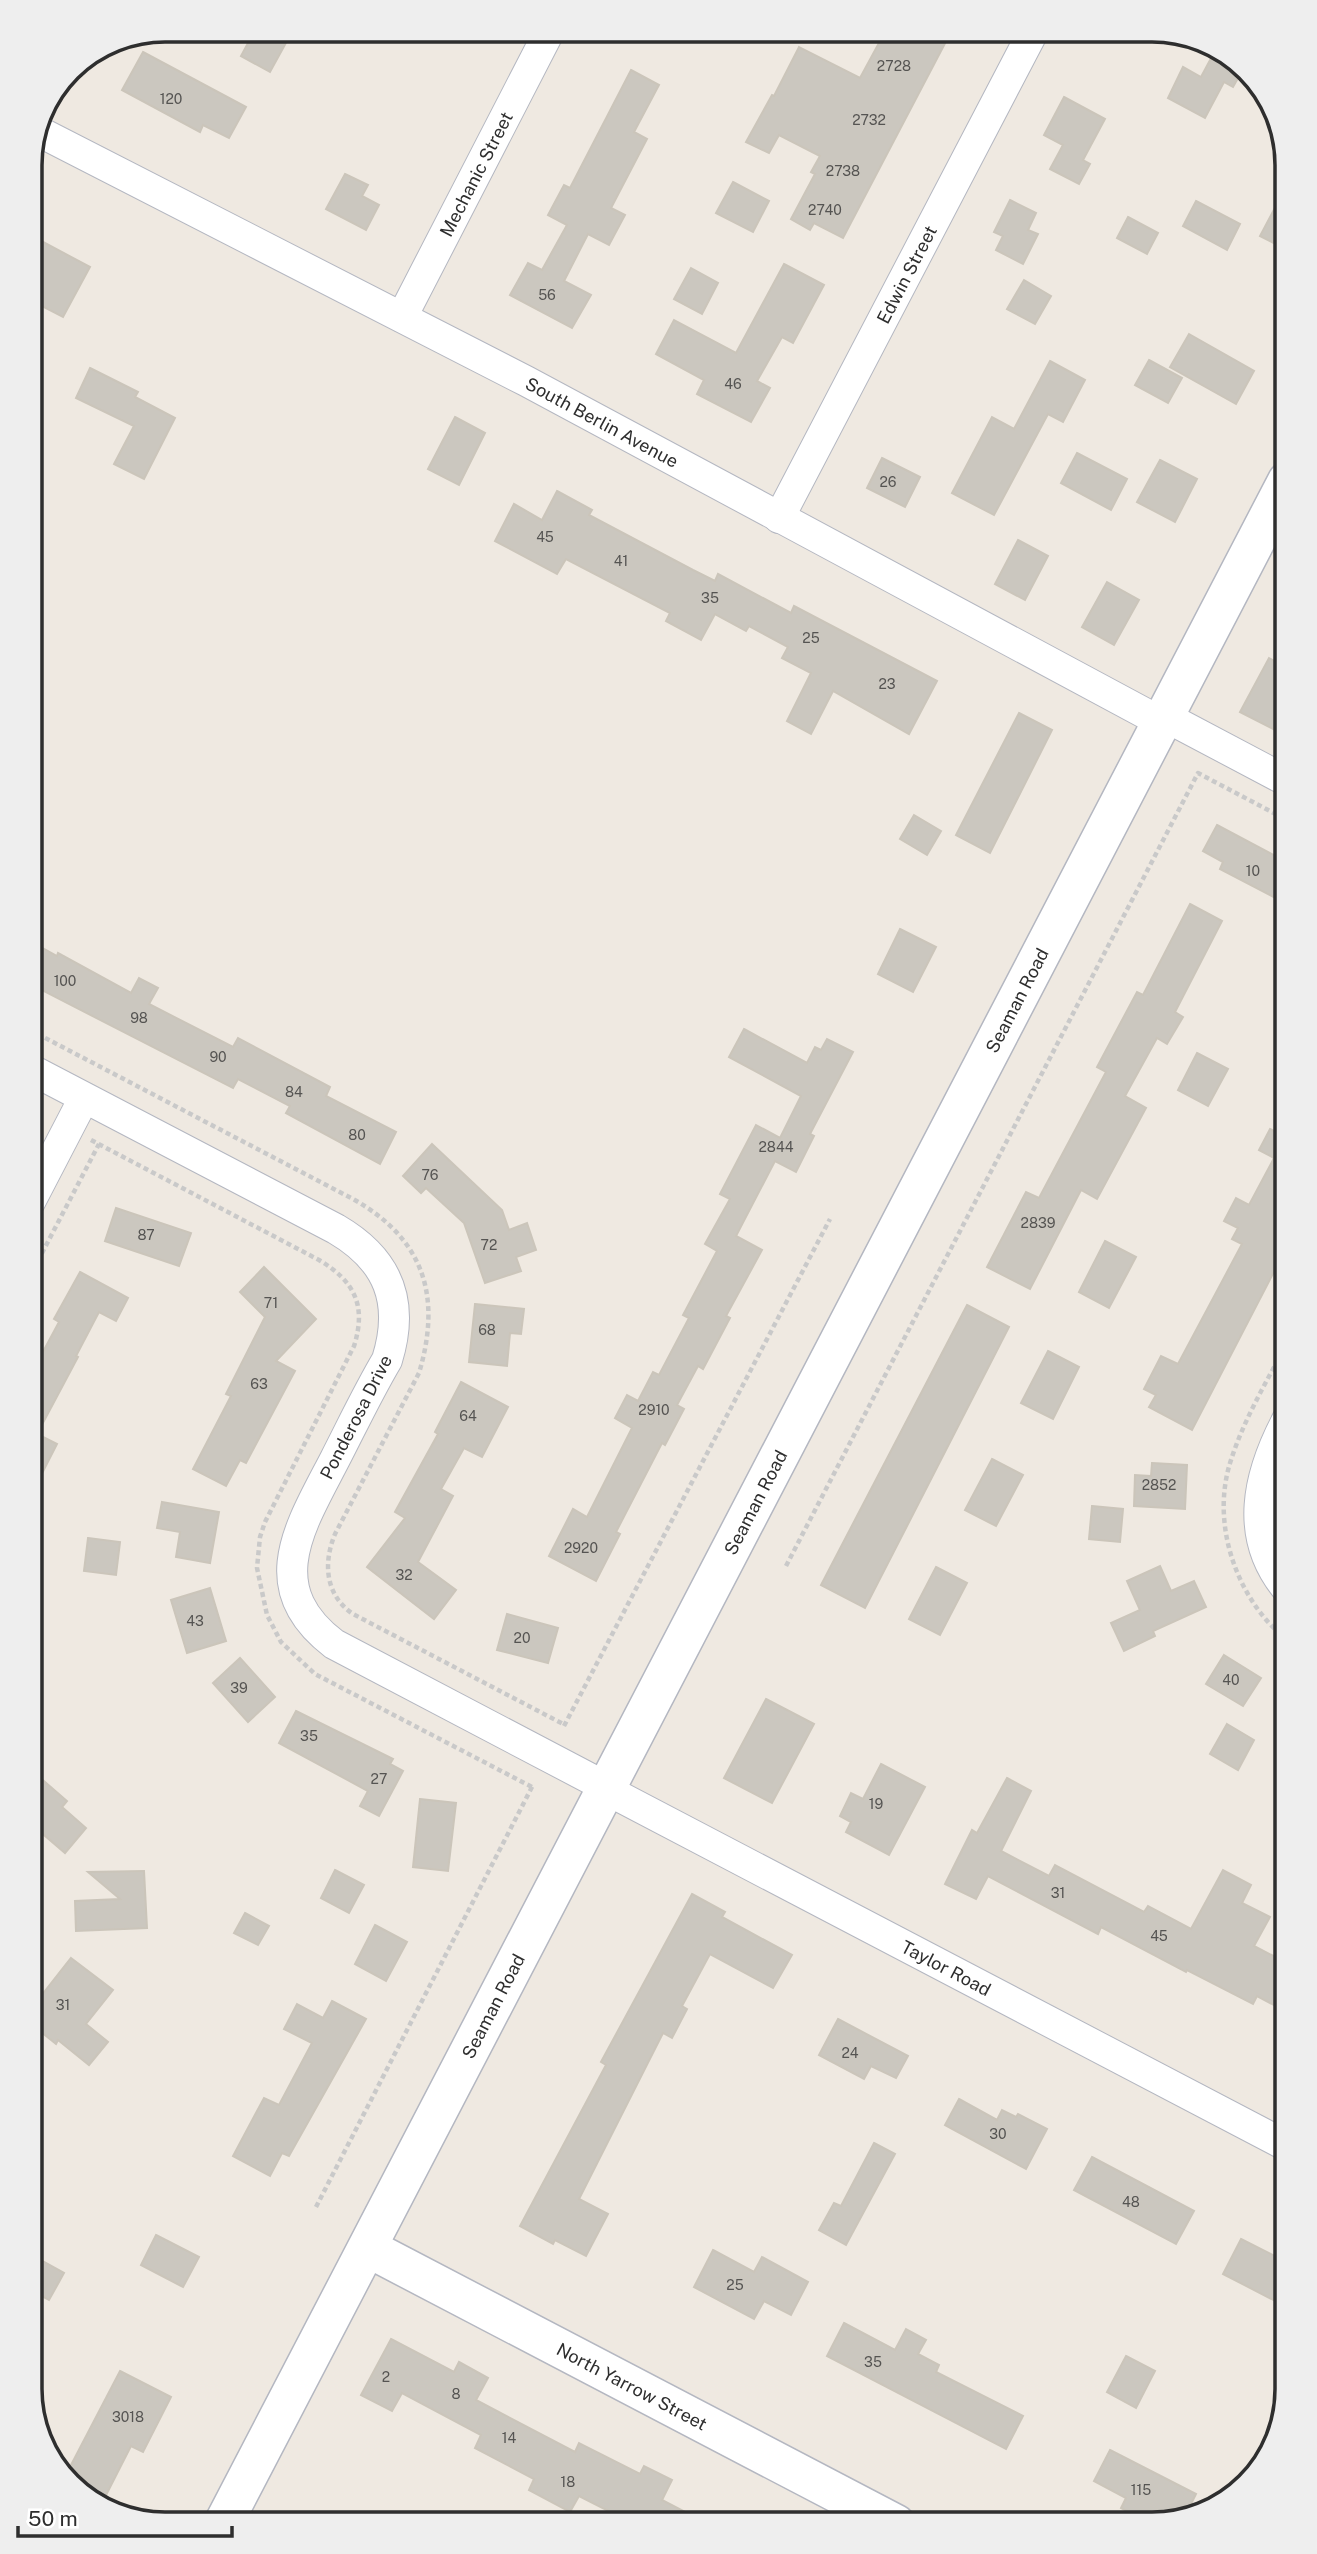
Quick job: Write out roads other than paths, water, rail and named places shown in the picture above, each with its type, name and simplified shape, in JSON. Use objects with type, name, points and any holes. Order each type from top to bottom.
[{"type":"street","name":"Mechanic Street","points":[[402,317],[544,42]]},
{"type":"street","name":"Edwin Street","points":[[779,518],[1028,42]]},
{"type":"street","name":"South Berlin Avenue","points":[[46,135],[526,381],[779,518],[1164,720],[1275,775]]},
{"type":"street","name":"Seaman Road","points":[[229,2512],[1275,504]]},
{"type":"street","name":"Ponderosa Drive","points":[[42,1075],[353,1239],[369,1252],[388,1282],[395,1322],[387,1360],[304,1519],[294,1545],[291,1567],[300,1602],[310,1622],[325,1637],[346,1651],[608,1789]]},
{"type":"street","points":[[42,1179],[84,1098]]},
{"type":"street","points":[[1275,1445],[1267,1462],[1260,1493],[1261,1534],[1275,1566]]},
{"type":"street","name":"Taylor Road","points":[[608,1789],[1275,2140]]},
{"type":"street","name":"North Yarrow Street","points":[[368,2248],[861,2512]]}]
